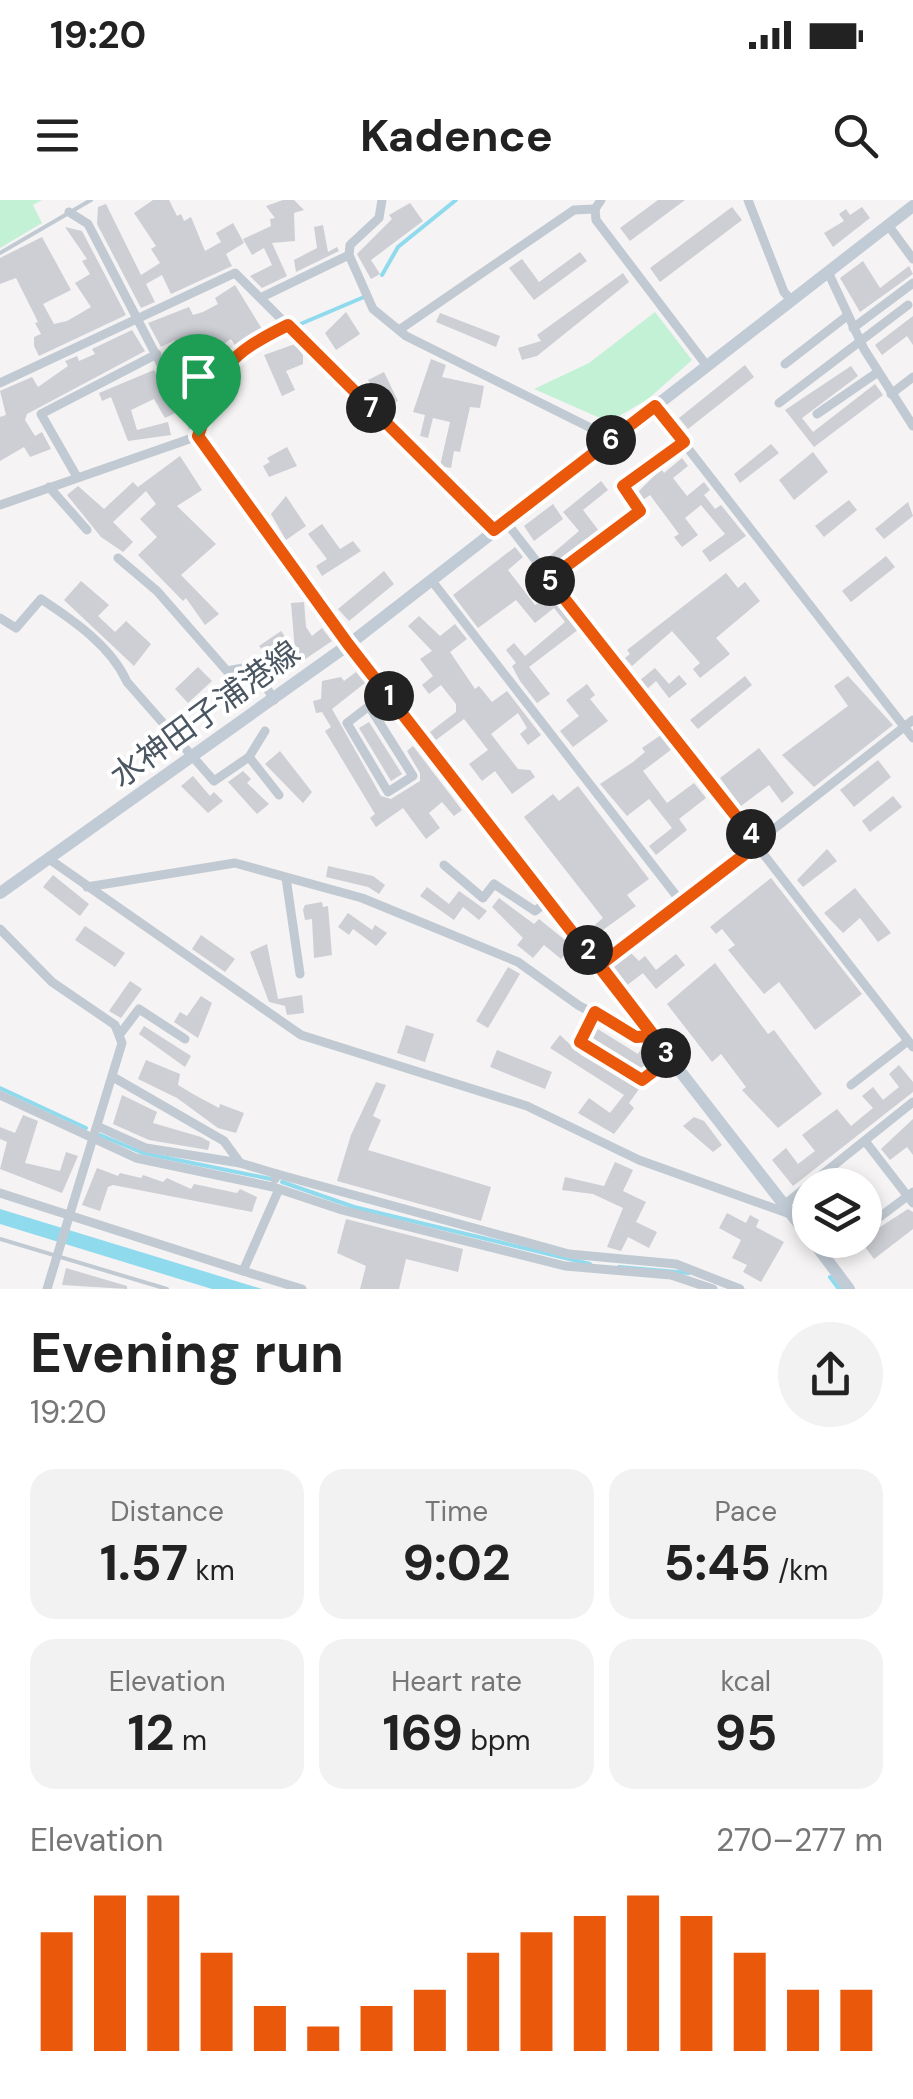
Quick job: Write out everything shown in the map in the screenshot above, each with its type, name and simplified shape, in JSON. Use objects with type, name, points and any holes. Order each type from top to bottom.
[{"type":"main road","name":"水神田子浦港線","points":[[0,893],[274,700],[913,206]]},
{"type":"main road","points":[[198,436],[348,644],[792,1215]]},
{"type":"main road","points":[[826,1258],[849,1289]]},
{"type":"street","points":[[382,200],[379,218],[350,244],[349,254],[373,309],[398,330],[613,439]]},
{"type":"street","points":[[748,200],[784,292],[792,300]]},
{"type":"street","points":[[398,330],[574,210],[598,204],[596,220],[706,366]]},
{"type":"street","points":[[69,212],[88,224],[198,436]]},
{"type":"street","points":[[888,225],[913,259]]},
{"type":"street","points":[[262,297],[349,254]]},
{"type":"street","points":[[828,272],[860,342],[913,426]]},
{"type":"street","points":[[0,383],[235,273],[500,526],[549,579],[911,1044],[851,1085]]},
{"type":"street","points":[[854,328],[913,283]]},
{"type":"street","points":[[779,403],[908,305]]},
{"type":"street","points":[[785,364],[847,316]]},
{"type":"street","points":[[198,436],[218,380],[231,357],[288,325]]},
{"type":"street","points":[[77,477],[41,414],[157,354]]},
{"type":"street","points":[[817,414],[878,372]]},
{"type":"street","points":[[892,394],[913,377]]},
{"type":"street","points":[[655,406],[909,724],[913,738]]},
{"type":"street","points":[[0,504],[198,436]]},
{"type":"street","points":[[549,579],[640,511],[623,486],[684,442]]},
{"type":"street","points":[[49,487],[87,530]]},
{"type":"street","points":[[118,558],[157,591],[228,671],[254,666],[274,700]]},
{"type":"street","points":[[432,581],[682,903]]},
{"type":"street","points":[[0,618],[16,628],[41,598],[72,619],[119,664],[127,682],[214,781],[249,757],[265,731]]},
{"type":"street","points":[[368,706],[412,776],[388,792],[347,723],[368,706],[386,693]]},
{"type":"street","points":[[600,965],[909,724]]},
{"type":"street","points":[[249,757],[279,794]]},
{"type":"street","points":[[49,859],[301,1035],[528,1106],[639,1160],[788,1210],[913,1102]]},
{"type":"street","points":[[87,887],[235,863],[362,898],[518,962],[636,1037],[653,1036]]},
{"type":"street","points":[[444,865],[483,898],[494,884],[535,911],[549,900]]},
{"type":"street","points":[[286,878],[300,974]]},
{"type":"street","points":[[0,929],[52,982],[116,1025],[120,1034]]},
{"type":"street","points":[[47,1289],[113,1077],[120,1034],[139,1009],[184,1039]]},
{"type":"street","points":[[595,1012],[580,1042],[597,1054],[642,1080],[671,1058]]},
{"type":"street","points":[[113,1077],[224,1141],[240,1163]]},
{"type":"street","points":[[0,1095],[92,1140],[160,1164],[276,1188],[342,1210],[565,1266],[671,1274],[713,1289]]},
{"type":"street","points":[[97,1126],[146,1148],[240,1163],[569,1254],[652,1260],[702,1270],[726,1286],[740,1289]]},
{"type":"street","points":[[865,1141],[911,1197],[882,1217]]},
{"type":"street","points":[[243,1271],[276,1188],[276,1174]]},
{"type":"street","points":[[0,1194],[67,1220],[302,1289]]},
{"type":"lane","points":[[0,253],[91,200]]},
{"type":"lane","points":[[0,1239],[58,1253],[167,1289]]},
{"type":"green space","points":[[0,200],[42,200],[33,205],[42,223],[0,248]]},
{"type":"green space","points":[[655,312],[692,360],[648,399],[609,422],[534,389],[589,363]]},
{"type":"water","points":[[0,1209],[262,1289],[212,1289],[0,1224]]},
{"type":"building","points":[[153,200],[169,200],[177,216],[181,214],[184,221],[191,217],[205,251],[221,242],[216,233],[233,223],[244,243],[226,254],[232,266],[171,294],[162,275],[146,284],[155,302],[141,308],[97,224],[98,207],[106,204],[141,275],[160,263],[151,249],[156,246],[134,213]]},
{"type":"building","points":[[294,200],[304,210],[294,213],[295,241],[272,243],[287,276],[262,288],[250,276],[272,265],[264,248],[252,255],[243,239],[271,226],[270,219],[275,218],[266,206]]},
{"type":"building","points":[[658,200],[685,200],[630,241],[620,228]]},
{"type":"building","points":[[410,203],[423,221],[371,260],[380,274],[371,279],[357,254],[392,219],[389,215]]},
{"type":"building","points":[[732,207],[742,220],[660,282],[650,268]]},
{"type":"building","points":[[862,207],[870,218],[833,247],[824,233],[844,221],[839,214],[846,209],[850,215]]},
{"type":"building","points":[[323,225],[328,252],[337,247],[339,251],[296,272],[294,260],[317,248],[314,227]]},
{"type":"building","points":[[65,227],[82,231],[126,315],[39,356],[34,346],[34,337],[41,334],[35,323],[38,322],[16,278],[0,284],[0,258],[42,237],[71,290],[43,304],[54,324],[67,321],[91,307],[75,283],[90,274],[82,261],[87,259]]},
{"type":"building","points":[[580,252],[587,261],[534,300],[509,268],[522,259],[539,282]]},
{"type":"building","points":[[863,261],[880,288],[909,266],[913,274],[860,312],[840,278]]},
{"type":"building","points":[[623,273],[629,282],[537,356],[522,360],[518,348],[541,341],[537,335]]},
{"type":"building","points":[[235,285],[262,329],[236,347],[231,339],[193,366],[175,340],[161,347],[148,323],[189,307],[193,315],[203,312],[218,304],[215,298]]},
{"type":"building","points":[[346,312],[360,334],[336,350],[325,333]]},
{"type":"building","points":[[440,313],[500,336],[496,347],[436,322]]},
{"type":"building","points":[[913,316],[913,345],[907,336],[882,355],[875,345]]},
{"type":"building","points":[[132,330],[145,351],[27,414],[25,420],[35,436],[42,432],[51,449],[30,457],[24,447],[0,461],[0,417],[6,415],[0,391],[32,377],[38,387],[68,366],[65,361],[77,356],[79,361],[95,354],[92,349]]},
{"type":"building","points":[[295,344],[303,355],[303,364],[286,371],[295,390],[282,396],[264,355]]},
{"type":"building","points":[[431,359],[446,365],[442,377],[484,386],[480,408],[470,407],[460,452],[454,451],[451,468],[440,466],[450,422],[433,418],[428,438],[420,436],[425,415],[413,412]]},
{"type":"building","points":[[745,365],[754,377],[688,429],[679,418]]},
{"type":"building","points":[[851,366],[858,376],[802,418],[813,432],[875,384],[883,395],[814,447],[785,410]]},
{"type":"building","points":[[154,370],[177,412],[165,418],[154,399],[131,410],[137,430],[168,422],[171,435],[128,441],[111,397],[102,401],[99,393]]},
{"type":"building","points":[[384,372],[398,401],[383,409],[368,380]]},
{"type":"building","points":[[771,444],[779,453],[740,483],[734,474]]},
{"type":"building","points":[[287,447],[297,466],[269,477],[263,466],[270,462],[267,458]]},
{"type":"building","points":[[813,452],[828,472],[794,500],[779,480]]},
{"type":"building","points":[[180,456],[202,490],[177,506],[216,544],[181,575],[219,614],[205,625],[186,598],[183,601],[138,555],[157,537],[140,519],[156,504],[146,491],[113,522],[133,542],[123,552],[101,537],[67,495],[78,486],[104,509],[133,482],[138,487]]},
{"type":"building","points":[[682,458],[688,466],[673,478],[687,496],[704,482],[710,490],[704,495],[715,509],[721,505],[746,536],[710,562],[702,551],[725,534],[701,505],[685,518],[698,535],[682,547],[674,537],[679,534],[650,495],[643,500],[637,493],[661,469],[664,473]]},
{"type":"building","points":[[601,481],[608,490],[583,510],[599,531],[551,567],[545,560],[579,531],[563,512]]},
{"type":"building","points":[[286,496],[306,526],[286,540],[271,514]]},
{"type":"building","points":[[849,500],[857,510],[824,537],[815,526]]},
{"type":"building","points":[[908,502],[913,516],[884,539],[875,529]]},
{"type":"building","points":[[553,504],[563,519],[534,541],[524,526]]},
{"type":"building","points":[[322,524],[340,549],[353,541],[361,551],[322,576],[316,566],[327,559],[308,534]]},
{"type":"building","points":[[515,547],[523,557],[508,570],[535,605],[551,594],[579,629],[529,667],[550,694],[537,703],[520,681],[512,666],[516,663],[506,650],[514,643],[525,656],[565,622],[554,608],[535,623],[516,600],[478,628],[453,595]]},
{"type":"building","points":[[886,556],[895,567],[851,602],[842,591]]},
{"type":"building","points":[[384,571],[394,584],[349,621],[338,609]]},
{"type":"building","points":[[726,573],[738,588],[745,582],[760,601],[716,638],[730,654],[700,678],[693,669],[700,663],[672,631],[632,666],[625,658],[630,654],[627,650]]},
{"type":"building","points":[[81,581],[109,605],[98,616],[115,632],[126,621],[151,644],[134,666],[64,600]]},
{"type":"building","points":[[304,602],[306,627],[312,636],[322,628],[332,641],[283,674],[259,646],[281,631],[295,651],[291,603]]},
{"type":"building","points":[[419,616],[440,636],[455,624],[467,639],[450,652],[475,689],[479,686],[492,702],[507,691],[541,735],[528,745],[520,734],[527,728],[518,713],[491,734],[518,769],[530,770],[535,777],[512,794],[495,771],[482,781],[469,764],[488,750],[464,719],[436,740],[430,732],[456,712],[456,704],[441,685],[429,694],[422,685],[433,676],[420,659],[432,651],[408,626]]},
{"type":"building","points":[[198,667],[212,681],[188,703],[175,689]]},
{"type":"building","points":[[655,668],[669,684],[679,675],[687,684],[669,698],[656,681],[647,689],[640,680]]},
{"type":"building","points":[[356,672],[365,683],[332,709],[381,796],[391,799],[420,781],[420,773],[407,751],[413,746],[462,810],[454,816],[442,802],[429,813],[440,828],[426,839],[403,808],[376,827],[370,818],[375,814],[325,731],[331,727],[322,712],[316,713],[313,701],[321,699],[322,681],[341,677],[344,681]]},
{"type":"building","points":[[745,676],[752,685],[698,729],[690,720]]},
{"type":"building","points":[[848,676],[893,725],[814,787],[782,755],[848,706],[834,686]]},
{"type":"building","points":[[587,684],[595,695],[590,699],[608,721],[573,747],[560,731],[579,716],[566,700]]},
{"type":"building","points":[[369,722],[402,774],[391,781],[359,728]]},
{"type":"building","points":[[661,735],[672,749],[643,771],[667,803],[694,783],[706,798],[679,819],[687,830],[656,855],[649,846],[672,828],[649,799],[627,816],[600,784],[633,762],[645,752],[642,748]]},
{"type":"building","points":[[759,748],[794,793],[782,803],[769,785],[741,806],[720,778]]},
{"type":"building","points":[[280,751],[312,792],[303,803],[265,764]]},
{"type":"building","points":[[878,760],[891,777],[854,807],[840,790]]},
{"type":"building","points":[[243,771],[251,779],[247,783],[269,804],[257,814],[228,782]]},
{"type":"building","points":[[193,776],[210,796],[214,792],[223,801],[208,813],[181,786]]},
{"type":"building","points":[[578,786],[649,879],[627,895],[636,906],[596,935],[591,928],[603,918],[524,817],[553,794],[559,801]]},
{"type":"building","points":[[893,796],[902,807],[870,832],[862,821]]},
{"type":"building","points":[[827,849],[837,861],[803,887],[797,880]]},
{"type":"building","points":[[328,866],[373,876],[385,885],[379,894],[368,887],[326,877]]},
{"type":"building","points":[[53,875],[89,904],[80,916],[43,887]]},
{"type":"building","points":[[771,878],[862,994],[815,1030],[779,982],[764,994],[728,950],[735,945],[722,929],[716,934],[710,927]]},
{"type":"building","points":[[427,887],[449,904],[459,891],[487,911],[479,920],[463,907],[454,920],[420,896]]},
{"type":"building","points":[[855,888],[891,933],[878,942],[860,918],[843,933],[824,913]]},
{"type":"building","points":[[499,898],[534,924],[539,919],[571,948],[561,959],[544,945],[533,958],[517,945],[523,938],[492,907]]},
{"type":"building","points":[[322,902],[323,907],[328,906],[332,955],[314,958],[312,919],[305,920],[303,910],[305,905]]},
{"type":"building","points":[[348,913],[372,930],[375,925],[387,933],[376,946],[353,929],[349,935],[338,927]]},
{"type":"building","points":[[85,926],[125,953],[115,967],[75,940]]},
{"type":"building","points":[[201,935],[235,959],[225,972],[192,949]]},
{"type":"building","points":[[267,944],[278,999],[302,995],[304,1013],[287,1015],[285,1006],[269,1002],[250,952]]},
{"type":"building","points":[[630,952],[639,961],[645,956],[656,970],[676,954],[685,965],[656,989],[643,973],[626,986],[612,967]]},
{"type":"building","points":[[715,963],[768,1034],[774,1030],[822,1094],[778,1128],[742,1090],[746,1087],[721,1054],[712,1062],[667,1004]]},
{"type":"building","points":[[508,967],[520,974],[488,1028],[476,1021]]},
{"type":"building","points":[[130,981],[142,989],[121,1018],[109,1011]]},
{"type":"building","points":[[201,996],[212,1003],[198,1038],[174,1022],[180,1012],[187,1016]]},
{"type":"building","points":[[406,1025],[434,1034],[425,1062],[397,1053]]},
{"type":"building","points":[[144,1026],[191,1056],[185,1067],[139,1034]]},
{"type":"building","points":[[596,1028],[638,1054],[643,1046],[652,1052],[648,1058],[654,1062],[643,1070],[629,1063],[591,1038]]},
{"type":"building","points":[[560,1035],[581,1055],[639,1089],[629,1103],[634,1108],[614,1134],[578,1113],[589,1098],[610,1113],[624,1095],[550,1048]]},
{"type":"building","points":[[497,1050],[552,1072],[545,1089],[490,1067]]},
{"type":"building","points":[[146,1060],[180,1074],[178,1085],[193,1094],[219,1108],[220,1104],[244,1113],[236,1133],[218,1128],[177,1098],[138,1079]]},
{"type":"building","points":[[899,1065],[913,1082],[913,1092],[816,1168],[792,1168],[792,1185],[772,1160],[786,1148],[798,1164],[815,1151],[802,1135],[837,1109],[851,1126],[873,1108],[862,1096],[873,1087],[883,1100],[899,1087],[889,1074]]},
{"type":"building","points":[[376,1082],[386,1085],[373,1116],[381,1120],[368,1150],[491,1187],[481,1221],[337,1181],[351,1135]]},
{"type":"building","points":[[122,1095],[157,1112],[153,1123],[210,1142],[208,1150],[149,1140],[113,1124]]},
{"type":"building","points":[[23,1115],[38,1121],[25,1163],[60,1171],[66,1152],[78,1156],[62,1193],[0,1169],[7,1142],[0,1139],[0,1127],[15,1133]]},
{"type":"building","points":[[694,1117],[704,1121],[722,1145],[713,1152],[683,1126]]},
{"type":"building","points":[[913,1119],[913,1155],[907,1147],[890,1160],[881,1149]]},
{"type":"building","points":[[615,1162],[633,1170],[623,1191],[646,1202],[636,1222],[657,1232],[649,1248],[628,1237],[621,1251],[607,1247],[623,1208],[593,1194],[562,1190],[565,1177],[604,1186]]},
{"type":"building","points":[[97,1168],[118,1176],[143,1175],[163,1182],[167,1178],[191,1189],[194,1184],[237,1193],[240,1189],[257,1197],[252,1212],[113,1185],[108,1187],[100,1211],[82,1205]]},
{"type":"building","points":[[908,1209],[913,1212],[913,1229],[882,1253],[882,1226]]},
{"type":"building","points":[[727,1213],[746,1223],[750,1215],[759,1220],[756,1227],[784,1242],[761,1282],[743,1272],[747,1265],[732,1258],[741,1240],[719,1228]]},
{"type":"building","points":[[346,1219],[463,1249],[458,1272],[406,1259],[399,1289],[360,1289],[366,1266],[337,1253]]},
{"type":"building","points":[[66,1268],[127,1286],[127,1289],[62,1285]]},
{"type":"waterway","points":[[382,275],[398,247],[456,200]]},
{"type":"waterway","points":[[298,325],[364,297]]},
{"type":"waterway","points":[[205,435],[215,401]]},
{"type":"waterway","points":[[0,1088],[86,1128]]},
{"type":"waterway","points":[[100,1135],[143,1153],[271,1179]]},
{"type":"waterway","points":[[282,1182],[354,1207],[590,1264]]},
{"type":"waterway","points":[[619,1267],[689,1273]]},
{"type":"waterway","points":[[830,1277],[839,1289]]},
{"type":"route","points":[[288,325],[494,530],[655,406],[684,442],[623,486],[640,511],[549,579],[758,844],[600,965],[671,1058],[642,1080],[580,1042],[595,1012],[636,1037],[653,1036],[348,644],[198,436],[218,380],[231,357],[288,325]]}]
